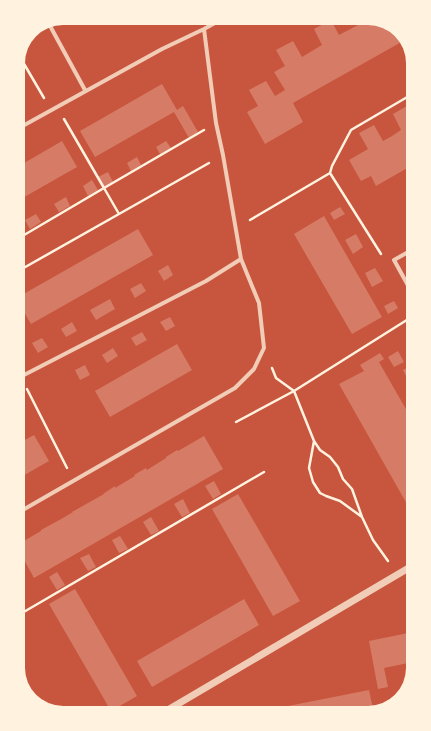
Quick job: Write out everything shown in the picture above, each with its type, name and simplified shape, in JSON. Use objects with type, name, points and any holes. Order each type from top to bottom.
[{"type":"street","points":[[25,125],[85,90],[162,49],[211,25]]},
{"type":"street","points":[[51,27],[85,90]]},
{"type":"street","points":[[25,509],[235,388],[254,369],[264,348],[259,303],[241,259],[235,228],[216,123],[204,29]]},
{"type":"street","points":[[406,253],[394,260],[406,282]]},
{"type":"street","points":[[25,374],[206,281],[241,259]]},
{"type":"street","points":[[176,706],[406,570]]},
{"type":"path","points":[[25,66],[51,110]]},
{"type":"path","points":[[235,228],[330,173],[332,166],[351,130],[406,98]]},
{"type":"path","points":[[56,107],[119,214]]},
{"type":"path","points":[[25,234],[216,123]]},
{"type":"path","points":[[25,267],[222,155]]},
{"type":"path","points":[[330,173],[382,255],[394,260]]},
{"type":"path","points":[[236,422],[294,391],[406,321]]},
{"type":"path","points":[[264,348],[276,378],[294,391],[314,441],[320,450],[330,457],[338,467],[343,479],[352,489],[357,499],[362,517],[373,540],[398,575]]},
{"type":"path","points":[[26,386],[73,481]]},
{"type":"path","points":[[314,441],[308,468],[313,482],[320,493],[340,501],[362,517]]},
{"type":"path","points":[[25,611],[264,472]]},
{"type":"building","points":[[322,25],[334,25],[339,35],[358,25],[370,25],[389,31],[400,43],[293,103],[303,122],[265,144],[247,112],[258,106],[249,90],[266,81],[275,96],[285,90],[274,72],[285,66],[276,50],[293,41],[302,57],[322,45],[314,29]]},
{"type":"building","points":[[162,84],[177,110],[183,106],[198,132],[189,138],[174,112],[95,157],[80,131]]},
{"type":"building","points":[[406,107],[406,169],[376,186],[371,176],[361,181],[349,160],[368,149],[359,133],[374,125],[383,141],[392,136],[401,130],[393,114]]},
{"type":"building","points":[[62,141],[77,167],[25,197],[25,163]]},
{"type":"building","points":[[166,141],[171,148],[160,154],[156,147]]},
{"type":"building","points":[[137,157],[141,165],[131,171],[127,163]]},
{"type":"building","points":[[108,172],[113,182],[104,187],[98,177]]},
{"type":"building","points":[[92,180],[98,190],[88,196],[83,186]]},
{"type":"building","points":[[66,197],[70,206],[59,212],[54,204]]},
{"type":"building","points":[[340,207],[345,214],[334,220],[330,213]]},
{"type":"building","points":[[36,214],[41,222],[30,229],[25,220]]},
{"type":"building","points":[[324,216],[382,317],[352,334],[294,234]]},
{"type":"building","points":[[138,229],[153,255],[31,324],[25,314],[25,293]]},
{"type":"building","points":[[356,234],[363,247],[353,254],[345,240]]},
{"type":"building","points":[[168,265],[173,275],[164,281],[158,271]]},
{"type":"building","points":[[375,268],[383,281],[372,287],[365,273]]},
{"type":"building","points":[[141,283],[146,291],[135,298],[130,289]]},
{"type":"building","points":[[110,299],[115,309],[96,320],[90,310]]},
{"type":"building","points":[[394,301],[398,308],[388,314],[384,306]]},
{"type":"building","points":[[170,317],[175,326],[166,331],[160,322]]},
{"type":"building","points":[[72,322],[77,331],[66,337],[61,329]]},
{"type":"building","points":[[142,332],[147,340],[136,346],[131,338]]},
{"type":"building","points":[[42,338],[48,347],[38,353],[32,343]]},
{"type":"building","points":[[177,344],[192,370],[110,417],[95,391]]},
{"type":"building","points":[[113,348],[118,356],[107,363],[102,355]]},
{"type":"building","points":[[398,351],[404,362],[394,367],[388,357]]},
{"type":"building","points":[[380,353],[384,359],[379,362],[406,409],[406,502],[339,384],[364,371],[360,365]]},
{"type":"building","points":[[85,365],[90,375],[80,380],[75,370]]},
{"type":"building","points":[[406,368],[406,376],[403,370]]},
{"type":"building","points":[[34,435],[49,461],[25,475],[25,440]]},
{"type":"building","points":[[204,436],[223,469],[34,578],[25,562],[25,540],[115,486],[115,488],[135,476],[134,475],[146,468],[147,470],[177,450],[178,451]]},
{"type":"building","points":[[214,481],[221,494],[213,499],[205,486]]},
{"type":"building","points":[[238,494],[300,601],[273,616],[212,509]]},
{"type":"building","points":[[183,499],[190,513],[182,517],[174,504]]},
{"type":"building","points":[[151,517],[159,531],[151,535],[143,522]]},
{"type":"building","points":[[120,536],[128,549],[119,553],[112,540]]},
{"type":"building","points":[[89,554],[96,567],[88,571],[80,558]]},
{"type":"building","points":[[57,572],[65,585],[57,590],[49,577]]},
{"type":"building","points":[[75,589],[137,696],[120,706],[108,706],[49,604]]},
{"type":"building","points":[[244,599],[259,625],[152,687],[137,661]]},
{"type":"building","points":[[406,633],[406,663],[384,668],[388,687],[378,689],[369,641]]},
{"type":"building","points":[[369,690],[372,706],[368,706],[288,706]]}]
